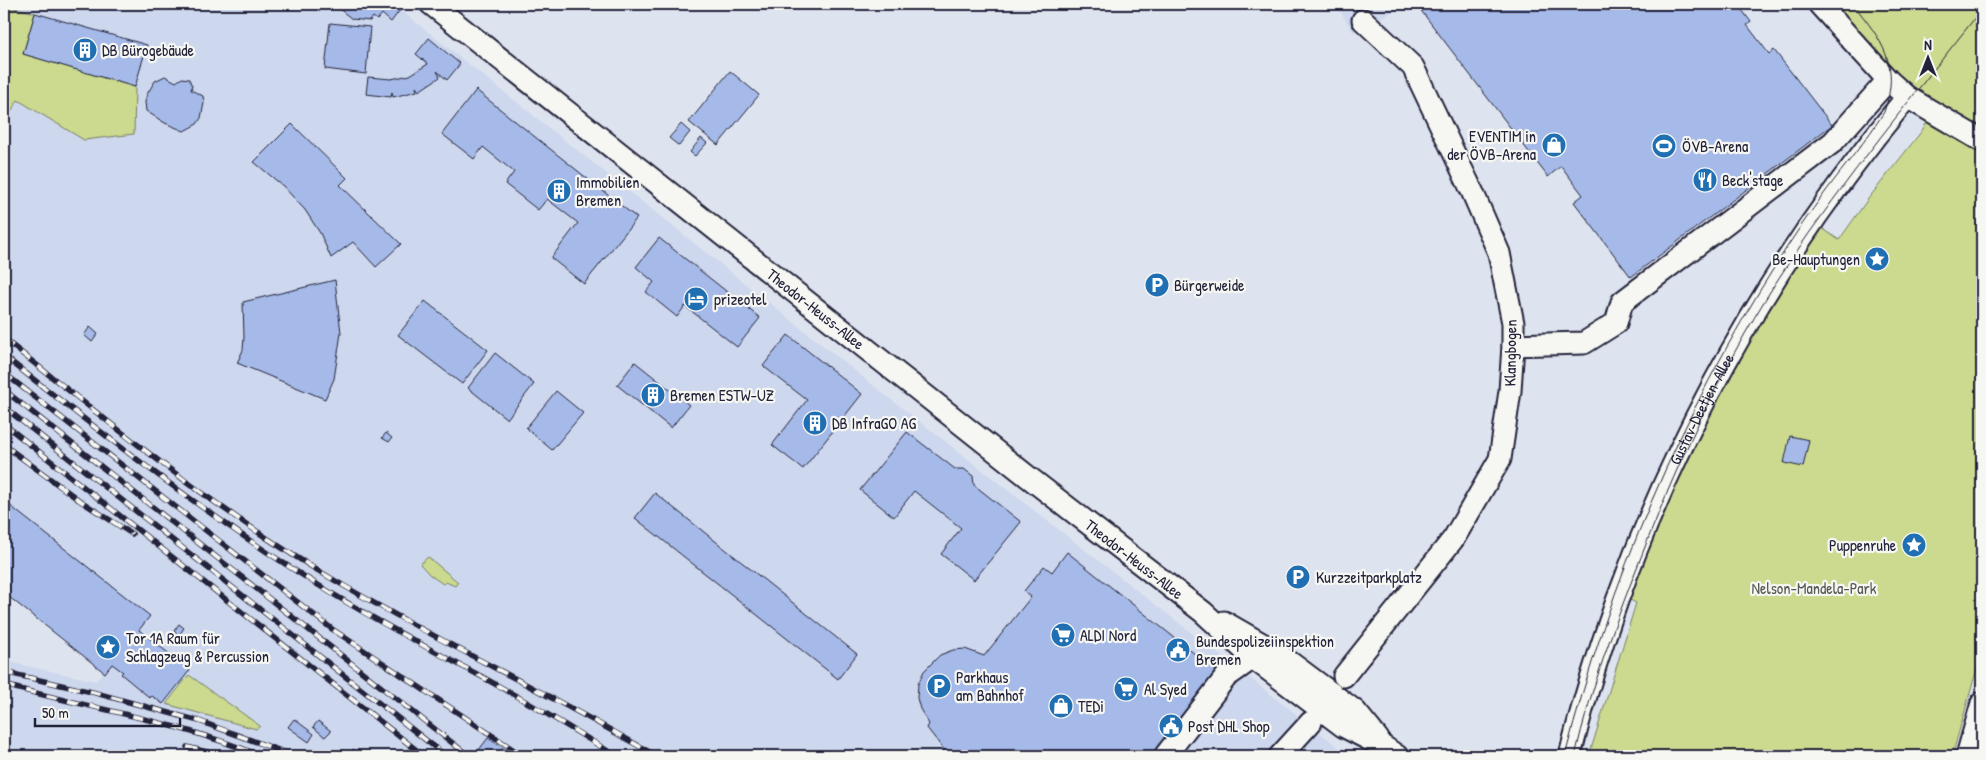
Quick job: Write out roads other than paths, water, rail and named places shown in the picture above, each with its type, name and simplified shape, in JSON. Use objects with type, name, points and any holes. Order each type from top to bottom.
[{"type":"street","name":"Theodor-Heuss-Allee","points":[[431,4],[1027,476],[1203,612],[1253,658],[1343,726],[1390,752]]},
{"type":"street","points":[[1819,4],[1888,80],[1907,97],[1982,141]]},
{"type":"street","name":"Klangbogen","points":[[1344,676],[1454,538],[1500,459],[1510,391],[1513,345],[1513,323],[1499,252],[1472,191],[1413,67],[1363,20]]},
{"type":"street","points":[[1513,345],[1584,344],[1616,323],[1622,302],[1833,142],[1888,80]]},
{"type":"street","name":"Gustav-Deetjen-Allee","points":[[1570,756],[1602,644],[1640,538],[1675,458],[1719,371],[1768,288],[1812,220],[1907,97]]},
{"type":"street","name":"Theodor-Heuss-Allee","points":[[1203,612],[1276,652],[1355,711],[1390,752]]},
{"type":"street","points":[[1165,756],[1226,677],[1253,658]]},
{"type":"street","points":[[1967,756],[1982,703]]},
{"type":"street","points":[[1280,756],[1311,722],[1290,756]]},
{"type":"tram line","points":[[1565,756],[1583,691],[1626,563],[1679,440],[1709,380],[1783,254],[1813,208],[1884,112],[1889,95],[1890,80],[1886,54],[1872,29],[1853,4]]},
{"type":"tram line","points":[[1575,756],[1597,679],[1633,577],[1690,441],[1744,335],[1786,267],[1833,201],[1881,136],[1982,9]]},
{"type":"railway","points":[[4,339],[206,496],[290,553],[374,603],[656,756]]},
{"type":"railway","points":[[4,356],[112,441],[223,522],[299,573],[385,624],[527,702],[616,756]]},
{"type":"railway","points":[[4,373],[332,629],[523,756]]},
{"type":"railway","points":[[4,390],[469,756]]},
{"type":"railway","points":[[4,407],[446,756]]},
{"type":"railway","points":[[4,424],[424,756]]},
{"type":"railway","points":[[4,445],[79,500],[132,534]]},
{"type":"railway","points":[[4,672],[92,692],[199,721],[295,756]]},
{"type":"railway","points":[[4,685],[166,725],[230,744],[261,756]]},
{"type":"railway","points":[[187,747],[223,756]]},
{"type":"place","name":"DB Bürogebäude","points":[[85,50]]},
{"type":"place","name":"EVENTIM in der ÖVB-Arena","points":[[1554,145]]},
{"type":"place","name":"ÖVB-Arena","points":[[1664,146]]},
{"type":"place","name":"Beck'stage","points":[[1705,180]]},
{"type":"place","name":"Immobilien Bremen","points":[[559,191]]},
{"type":"place","name":"Be-Hauptungen","points":[[1877,259]]},
{"type":"place","name":"Bürgerweide","points":[[1157,285]]},
{"type":"place","name":"prizeotel","points":[[696,299]]},
{"type":"place","name":"Bremen ESTW-UZ","points":[[653,395]]},
{"type":"place","name":"DB InfraGO AG","points":[[815,423]]},
{"type":"place","name":"Puppenruhe","points":[[1914,545]]},
{"type":"place","name":"Kurzzeitparkplatz","points":[[1298,577]]},
{"type":"place","name":"ALDI Nord","points":[[1063,635]]},
{"type":"place","name":"Tor 1A Raum für Schlagzeug & Percussion","points":[[108,647]]},
{"type":"place","name":"Bundespolizeiinspektion Bremen","points":[[1178,650]]},
{"type":"place","name":"Parkhaus am Bahnhof","points":[[939,686]]},
{"type":"place","name":"Al Syed","points":[[1126,689]]},
{"type":"place","name":"TEDi","points":[[1061,706]]},
{"type":"place","name":"Post DHL Shop","points":[[1171,726]]},
{"type":"park label","name":"Nelson-Mandela-Park","points":[[1814,588]]}]
